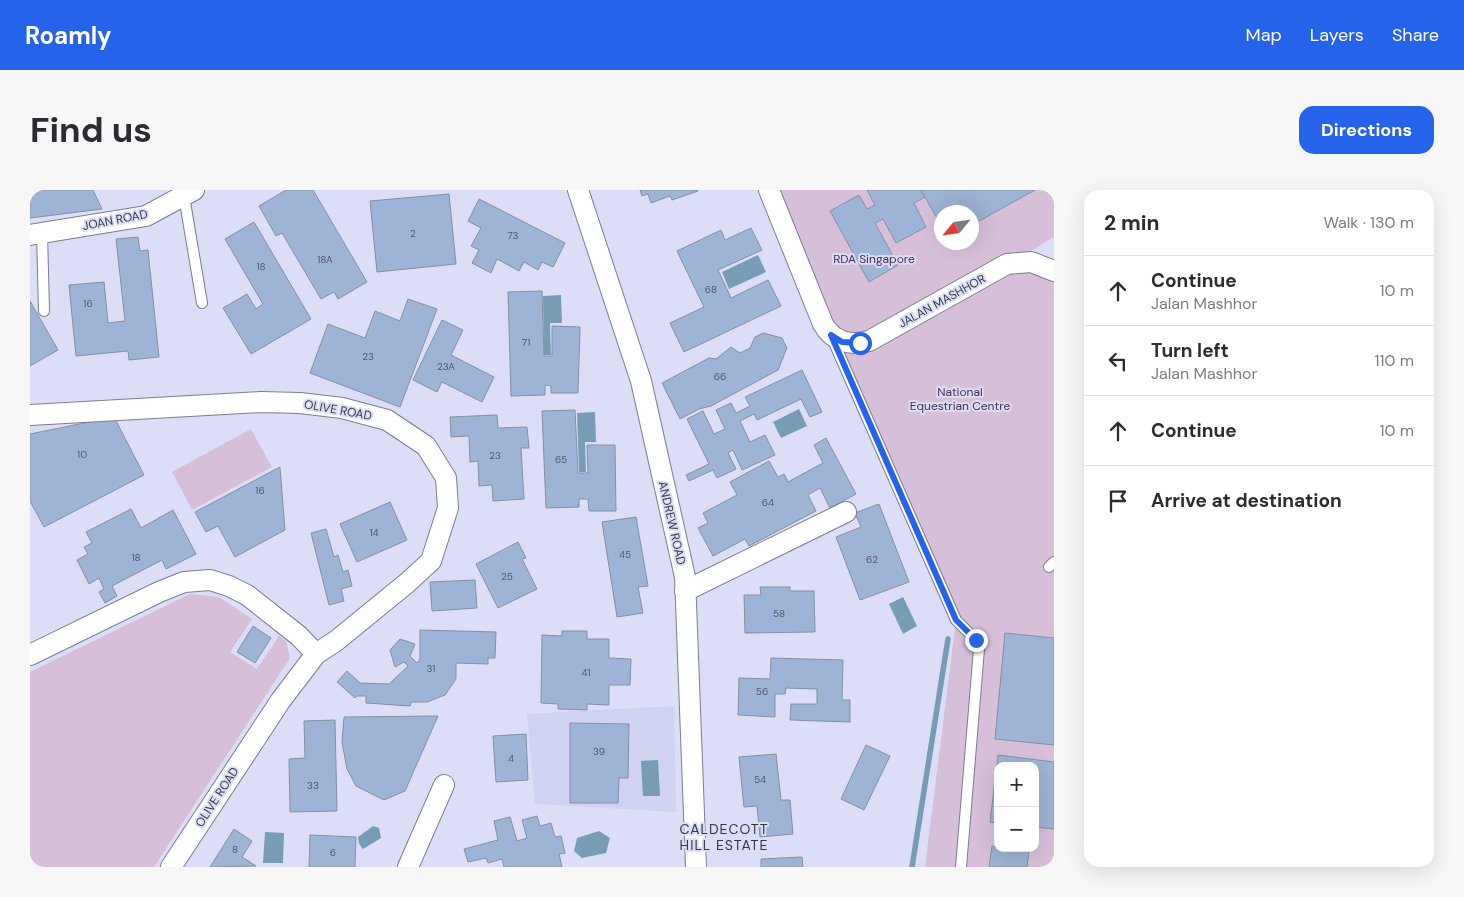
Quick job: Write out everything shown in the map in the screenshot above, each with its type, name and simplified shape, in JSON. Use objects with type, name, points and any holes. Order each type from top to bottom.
[{"type":"street","name":"ANDREW ROAD","points":[[578,190],[641,381],[684,576],[696,867]]},
{"type":"street","points":[[769,190],[823,324],[831,335]]},
{"type":"street","name":"JOAN ROAD","points":[[36,234],[146,216],[189,193]]},
{"type":"street","name":"JALAN MASHHOR","points":[[831,335],[842,342],[860,343],[869,341],[1007,264],[1031,262],[1054,271]]},
{"type":"street","name":"OLIVE ROAD","points":[[30,416],[261,402],[300,403],[342,408],[387,420],[426,446],[446,478],[448,508],[431,561],[408,583],[336,641],[316,654],[281,700],[171,867]]},
{"type":"street","points":[[685,591],[846,512]]},
{"type":"street","points":[[30,655],[159,592],[184,582],[210,580],[247,595],[299,636],[316,654]]},
{"type":"street","points":[[408,867],[444,785]]},
{"type":"lane","points":[[189,193],[202,303]]},
{"type":"lane","points":[[36,234],[44,311]]},
{"type":"lane","points":[[831,335],[956,620],[976,640],[979,658],[961,867]]},
{"type":"shaded area","points":[[758,255],[766,272],[729,289],[722,272]]},
{"type":"shaded area","points":[[561,295],[562,323],[550,323],[551,355],[544,355],[543,296]]},
{"type":"shaded area","points":[[799,409],[807,426],[781,438],[773,422]]},
{"type":"shaded area","points":[[595,412],[596,442],[585,442],[586,472],[579,472],[577,413]]},
{"type":"shaded area","points":[[903,597],[917,626],[903,634],[889,604]]},
{"type":"shaded area","points":[[674,706],[676,812],[535,804],[527,714]]},
{"type":"shaded area","points":[[658,760],[660,796],[643,796],[641,761]]},
{"type":"shaded area","points":[[373,826],[379,828],[381,838],[363,849],[359,844],[358,837]]},
{"type":"shaded area","points":[[599,831],[610,838],[606,853],[582,858],[574,851],[577,838]]},
{"type":"shaded area","points":[[265,832],[284,833],[283,863],[263,863]]},
{"type":"green space","name":"National Equestrian Centre","points":[[769,190],[1054,190],[1054,237],[1009,264],[1054,273],[1054,867],[925,867],[956,620]]},
{"type":"green space","points":[[251,429],[272,467],[192,510],[172,472]]},
{"type":"green space","points":[[190,594],[219,597],[252,619],[230,652],[257,669],[279,636],[286,641],[290,658],[154,867],[30,867],[30,672]]},
{"type":"building","points":[[30,190],[93,190],[102,209],[30,218]]},
{"type":"building","points":[[286,190],[313,190],[367,282],[338,299],[334,292],[321,299],[282,233],[276,236],[259,206]]},
{"type":"building","points":[[640,190],[698,191],[672,200],[670,196],[651,203],[648,194],[642,196]]},
{"type":"building","points":[[867,190],[921,190],[925,197],[914,203],[926,227],[896,243],[883,219],[875,223],[898,265],[869,282],[830,211],[859,195],[867,209],[875,205]]},
{"type":"building","points":[[921,190],[1035,190],[979,221],[979,205],[934,205],[934,213]]},
{"type":"building","points":[[449,194],[456,264],[377,272],[370,201]]},
{"type":"building","points":[[479,199],[565,243],[553,267],[542,262],[538,270],[524,262],[519,271],[497,259],[491,273],[472,263],[479,250],[471,246],[481,228],[468,221]]},
{"type":"building","points":[[254,222],[311,319],[251,354],[223,308],[247,294],[256,309],[263,304],[225,239]]},
{"type":"building","points":[[751,228],[762,250],[718,270],[731,298],[768,280],[781,306],[684,352],[670,323],[704,307],[677,251],[721,230],[725,240]]},
{"type":"building","points":[[138,237],[140,251],[148,250],[159,357],[129,360],[128,351],[76,356],[69,285],[104,282],[108,323],[125,321],[116,239]]},
{"type":"building","points":[[542,291],[544,356],[552,356],[552,326],[580,327],[578,393],[551,393],[551,386],[545,385],[545,395],[511,396],[508,292]]},
{"type":"building","points":[[408,299],[437,309],[400,407],[310,373],[328,324],[365,338],[375,311],[400,321]]},
{"type":"building","points":[[30,301],[58,350],[30,366]]},
{"type":"building","points":[[442,320],[463,330],[451,355],[494,377],[482,402],[442,382],[437,392],[413,380]]},
{"type":"building","points":[[763,333],[782,338],[787,348],[778,370],[711,406],[699,409],[680,419],[662,383],[709,358],[716,359],[731,347],[740,353],[750,348],[755,337]]},
{"type":"building","points":[[802,370],[822,412],[810,417],[801,399],[757,420],[754,414],[740,421],[750,442],[765,435],[775,455],[742,470],[733,450],[728,453],[736,469],[717,478],[713,470],[689,481],[686,475],[709,464],[687,419],[703,411],[714,434],[725,429],[716,410],[731,403],[736,413],[750,406],[745,397]]},
{"type":"building","points":[[575,410],[578,473],[588,473],[587,445],[615,445],[616,511],[589,511],[588,499],[579,499],[579,507],[546,508],[542,411]]},
{"type":"building","points":[[497,415],[498,428],[527,427],[529,448],[521,448],[524,499],[493,501],[492,485],[479,486],[478,461],[470,462],[469,436],[451,437],[450,417]]},
{"type":"building","points":[[114,417],[144,475],[44,527],[30,501],[30,434]]},
{"type":"building","points":[[826,438],[856,494],[830,508],[820,488],[808,495],[816,511],[749,546],[745,539],[713,556],[698,528],[708,523],[703,513],[737,495],[730,482],[769,461],[778,477],[784,474],[788,482],[823,463],[814,445]]},
{"type":"building","points":[[280,467],[285,530],[235,557],[218,526],[206,532],[195,512]]},
{"type":"building","points":[[390,502],[407,540],[357,562],[340,524]]},
{"type":"building","points":[[879,504],[909,582],[860,600],[836,537],[861,527],[855,513]]},
{"type":"building","points":[[131,509],[141,528],[173,510],[196,554],[166,569],[162,560],[112,586],[117,596],[105,603],[99,592],[104,589],[99,578],[89,584],[77,560],[88,554],[84,547],[92,543],[86,532]]},
{"type":"building","points":[[636,517],[648,586],[638,587],[643,613],[617,617],[602,522]]},
{"type":"building","points":[[326,529],[334,557],[338,555],[343,572],[348,570],[352,586],[341,589],[344,601],[329,605],[311,533]]},
{"type":"building","points":[[518,542],[526,558],[522,559],[537,589],[498,608],[476,564]]},
{"type":"building","points":[[475,580],[477,608],[432,611],[430,582]]},
{"type":"building","points":[[760,587],[790,587],[790,591],[814,591],[815,632],[745,633],[744,595],[761,595]]},
{"type":"building","points":[[253,626],[271,638],[255,663],[237,652]]},
{"type":"building","points":[[420,630],[496,632],[495,658],[488,658],[488,664],[456,663],[456,679],[445,695],[427,702],[411,702],[410,706],[366,703],[366,696],[357,696],[355,698],[337,682],[347,671],[360,683],[389,684],[408,666],[404,662],[395,667],[390,650],[400,639],[415,644],[410,656],[417,663],[420,659]]},
{"type":"building","points":[[562,631],[587,631],[587,639],[609,639],[609,658],[631,659],[630,685],[609,685],[609,705],[587,704],[587,710],[558,709],[558,704],[541,703],[542,635],[562,636]]},
{"type":"building","points":[[1005,633],[1054,638],[1054,745],[995,739]]},
{"type":"building","points":[[771,658],[843,660],[842,700],[850,700],[850,722],[790,720],[791,704],[817,704],[817,689],[786,688],[785,694],[775,694],[775,717],[738,715],[739,678],[770,679]]},
{"type":"building","points":[[438,716],[405,791],[384,800],[356,786],[347,769],[342,742],[344,717]]},
{"type":"building","points":[[335,720],[337,811],[290,812],[289,759],[305,758],[304,721]]},
{"type":"building","points":[[570,723],[629,724],[628,778],[619,778],[618,803],[570,803]]},
{"type":"building","points":[[526,734],[528,780],[496,782],[493,736]]},
{"type":"building","points":[[866,745],[890,756],[864,810],[841,799]]},
{"type":"building","points":[[776,754],[781,800],[790,800],[793,834],[760,837],[757,806],[744,807],[739,757]]},
{"type":"building","points":[[998,755],[1054,762],[1054,829],[1039,827],[1039,762],[997,762]]},
{"type":"building","points":[[994,788],[994,822],[990,822]]},
{"type":"building","points":[[537,816],[540,826],[551,823],[555,837],[561,836],[565,853],[559,854],[562,867],[504,867],[502,859],[488,863],[486,858],[468,862],[464,849],[498,840],[494,821],[510,817],[517,841],[527,838],[522,820]]},
{"type":"building","points":[[234,829],[252,841],[242,857],[256,866],[210,867]]},
{"type":"building","points":[[310,835],[356,837],[355,867],[309,867]]},
{"type":"building","points":[[992,846],[994,847],[994,852],[1029,852],[1027,867],[989,867]]},
{"type":"building","points":[[802,857],[803,867],[761,867],[761,859]]},
{"type":"waterway","points":[[912,867],[948,639]]},
{"type":"district","name":"CALDECOTT HILL ESTATE","points":[[724,838]]},
{"type":"route","points":[[860,343],[842,342],[831,335],[956,620],[976,640]]},
{"type":"park label","name":"RDA Singapore","points":[[874,259]]}]
